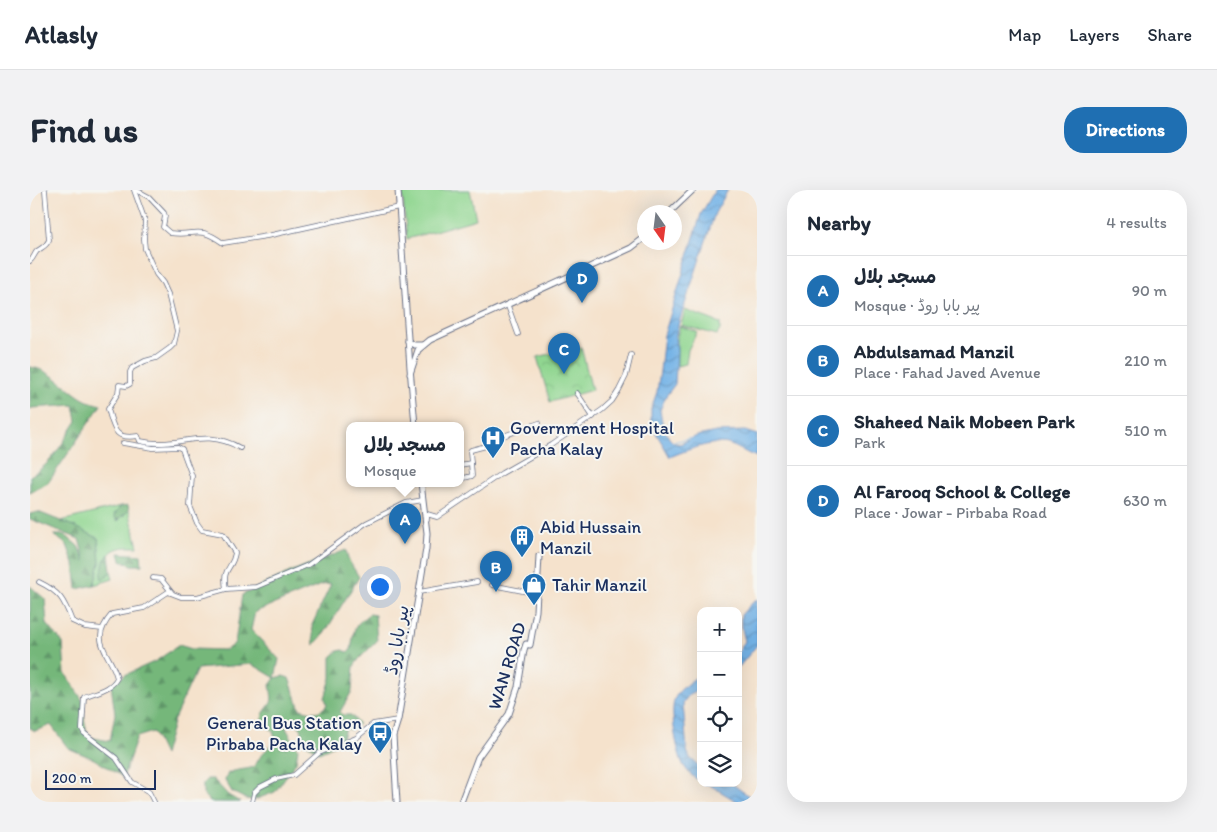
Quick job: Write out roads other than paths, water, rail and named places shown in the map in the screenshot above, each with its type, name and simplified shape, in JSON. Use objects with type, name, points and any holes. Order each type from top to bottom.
[{"type":"main road","points":[[398,190],[410,374],[416,422]]},
{"type":"main road","points":[[677,205],[693,190]]},
{"type":"main road","points":[[410,374],[418,350],[430,340],[508,306],[631,248],[637,243]]},
{"type":"main road","points":[[408,341],[414,345],[423,345]]},
{"type":"main road","name":"پیر بابا روڈ","points":[[397,802],[392,736],[398,720],[426,549],[426,524],[422,487]]},
{"type":"main road","name":"WAN ROAD","points":[[461,802],[473,766],[485,745],[505,721],[514,702],[524,650],[526,644],[530,645],[535,625],[539,556]]},
{"type":"street","points":[[30,261],[37,252],[47,245],[45,190]]},
{"type":"street","points":[[135,190],[149,197],[160,208],[165,216],[163,227],[170,233],[201,231],[223,243],[267,236],[399,207]]},
{"type":"street","points":[[135,190],[145,221],[145,250],[168,294],[177,331],[174,344],[156,358],[132,368],[130,384],[126,386],[119,384],[118,393],[108,409],[114,429],[120,436],[127,438],[138,436],[140,441],[153,444],[216,438],[240,448]]},
{"type":"street","points":[[508,306],[518,334]]},
{"type":"street","points":[[426,524],[428,514],[437,517],[593,417],[612,401],[619,390],[626,376],[631,355]]},
{"type":"street","points":[[577,393],[593,417]]},
{"type":"street","points":[[464,478],[472,476],[471,450],[486,446],[495,439],[539,423]]},
{"type":"street","points":[[123,443],[153,448],[178,447],[182,449],[192,476],[190,506],[197,523],[202,530],[223,534],[235,553],[231,564],[225,572],[226,589]]},
{"type":"street","points":[[464,464],[471,463]]},
{"type":"street","points":[[154,802],[149,792],[132,782],[116,758],[84,733],[82,729],[84,697],[102,690],[115,682],[117,678],[102,648],[101,642],[102,630],[112,614],[144,608],[168,592],[181,597],[197,597],[226,589],[256,587],[308,565],[366,523],[403,505],[423,500]]},
{"type":"street","points":[[153,578],[161,579],[172,593]]},
{"type":"street","points":[[39,582],[57,592],[68,610],[72,622],[102,630]]},
{"type":"street","points":[[419,592],[477,582]]},
{"type":"street","points":[[492,585],[538,594]]},
{"type":"street","points":[[252,802],[254,793],[260,787],[276,779],[294,775],[314,756],[356,738],[373,724],[398,720]]},
{"type":"water","points":[[715,190],[728,190],[715,213],[679,322],[675,338],[677,351],[675,384],[666,396],[660,410],[663,427],[674,443],[680,444],[697,436],[716,432],[745,431],[757,435],[757,457],[732,445],[722,443],[699,447],[670,457],[652,426],[651,409],[657,392],[664,335],[701,214]]},
{"type":"water","points":[[757,600],[757,645],[742,663],[742,646],[745,641],[742,629],[742,614]]},
{"type":"water","points":[[697,677],[697,691],[688,696],[683,703],[687,751],[690,758],[697,764],[697,779],[689,773],[681,760],[675,732],[673,704],[675,698],[686,684]]},
{"type":"water","points":[[713,787],[736,787],[757,802],[738,802]]},
{"type":"waterway","points":[[672,442],[693,438]]},
{"type":"place","name":"Al Farooq School & College","points":[[582,303]]},
{"type":"place","name":"Shaheed Naik Mobeen Park","points":[[564,374]]},
{"type":"place","name":"Government Hospital Pacha Kalay","points":[[493,459]]},
{"type":"place","name":"مسجد بلال","points":[[405,544]]},
{"type":"place","name":"Abid Hussain Manzil","points":[[522,558]]},
{"type":"place","name":"Abdulsamad Manzil","points":[[496,592]]},
{"type":"place","name":"Tahir Manzil","points":[[534,606]]},
{"type":"place","name":"General Bus Station Pirbaba Pacha Kalay","points":[[380,754]]}]
